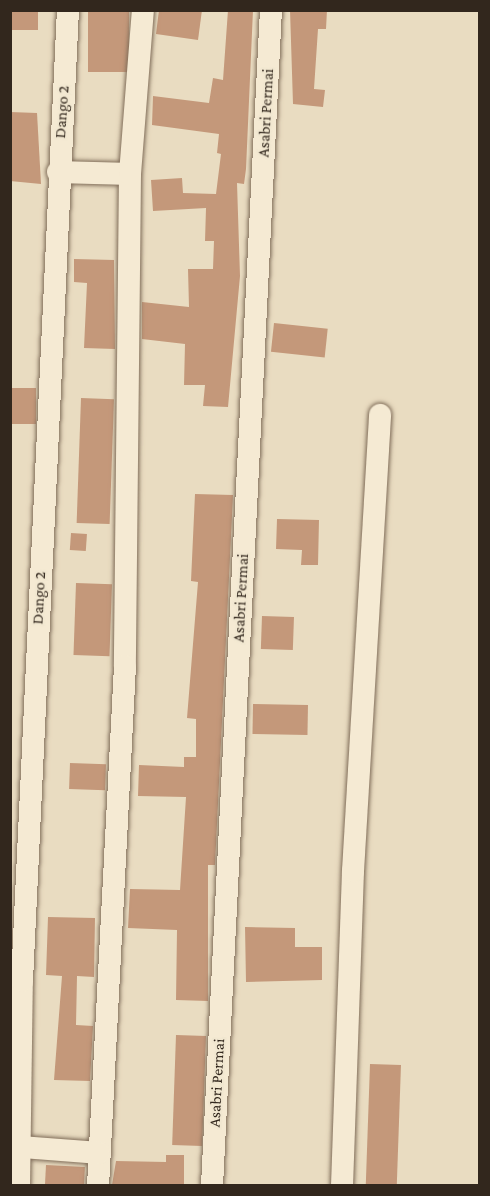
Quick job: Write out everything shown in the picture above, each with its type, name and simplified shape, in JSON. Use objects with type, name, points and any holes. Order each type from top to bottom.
[{"type":"street","name":"Dango 2","points":[[19,1185],[21,1147],[16,981],[58,172],[69,10]]},
{"type":"street","points":[[98,1185],[125,666],[130,174],[143,10]]},
{"type":"street","name":"Asabri Permai","points":[[212,1185],[271,10]]},
{"type":"street","points":[[58,172],[130,174]]},
{"type":"street","points":[[342,1185],[353,872],[380,415]]},
{"type":"street","points":[[21,1147],[99,1153]]},
{"type":"building","points":[[10,10],[38,10],[38,30],[10,30]]},
{"type":"building","points":[[88,10],[129,10],[129,72],[88,72]]},
{"type":"building","points":[[159,10],[202,10],[198,40],[156,34]]},
{"type":"building","points":[[228,10],[253,10],[246,169],[244,184],[237,183],[240,276],[228,407],[203,406],[205,385],[184,385],[185,344],[142,339],[142,302],[189,307],[188,269],[213,269],[214,241],[205,241],[206,208],[153,211],[151,180],[182,178],[183,193],[216,194],[221,154],[217,153],[219,134],[152,125],[153,96],[209,103],[213,78],[223,80]]},
{"type":"building","points":[[290,10],[327,10],[326,29],[318,29],[314,89],[325,90],[323,107],[293,104]]},
{"type":"building","points":[[10,112],[37,113],[41,184],[10,181]]},
{"type":"building","points":[[74,259],[114,260],[115,349],[84,348],[87,283],[74,282]]},
{"type":"building","points":[[274,323],[328,329],[325,357],[271,352]]},
{"type":"building","points":[[10,388],[36,388],[36,424],[10,424]]},
{"type":"building","points":[[81,398],[114,399],[110,524],[77,523]]},
{"type":"building","points":[[195,494],[233,495],[215,865],[208,865],[208,1001],[176,1000],[177,930],[128,928],[130,889],[180,890],[186,797],[138,796],[139,765],[184,767],[184,757],[196,757],[196,719],[187,718],[198,582],[191,581]]},
{"type":"building","points":[[277,519],[319,520],[318,565],[301,565],[302,550],[276,549]]},
{"type":"building","points":[[71,533],[87,534],[86,551],[70,550]]},
{"type":"building","points":[[76,583],[112,584],[109,656],[73,655]]},
{"type":"building","points":[[262,616],[294,617],[293,650],[261,649]]},
{"type":"building","points":[[253,704],[308,705],[307,735],[252,734]]},
{"type":"building","points":[[70,763],[106,764],[105,790],[69,789]]},
{"type":"building","points":[[48,917],[95,918],[94,977],[77,976],[76,1025],[93,1026],[90,1081],[54,1080],[62,976],[46,975]]},
{"type":"building","points":[[245,927],[295,928],[295,947],[322,947],[322,980],[246,982]]},
{"type":"building","points":[[176,1035],[206,1036],[202,1146],[172,1145]]},
{"type":"building","points":[[370,1064],[401,1065],[397,1186],[366,1185]]},
{"type":"building","points":[[166,1155],[184,1155],[184,1185],[112,1185],[116,1161],[166,1162]]},
{"type":"building","points":[[46,1165],[85,1167],[84,1186],[45,1185]]}]
